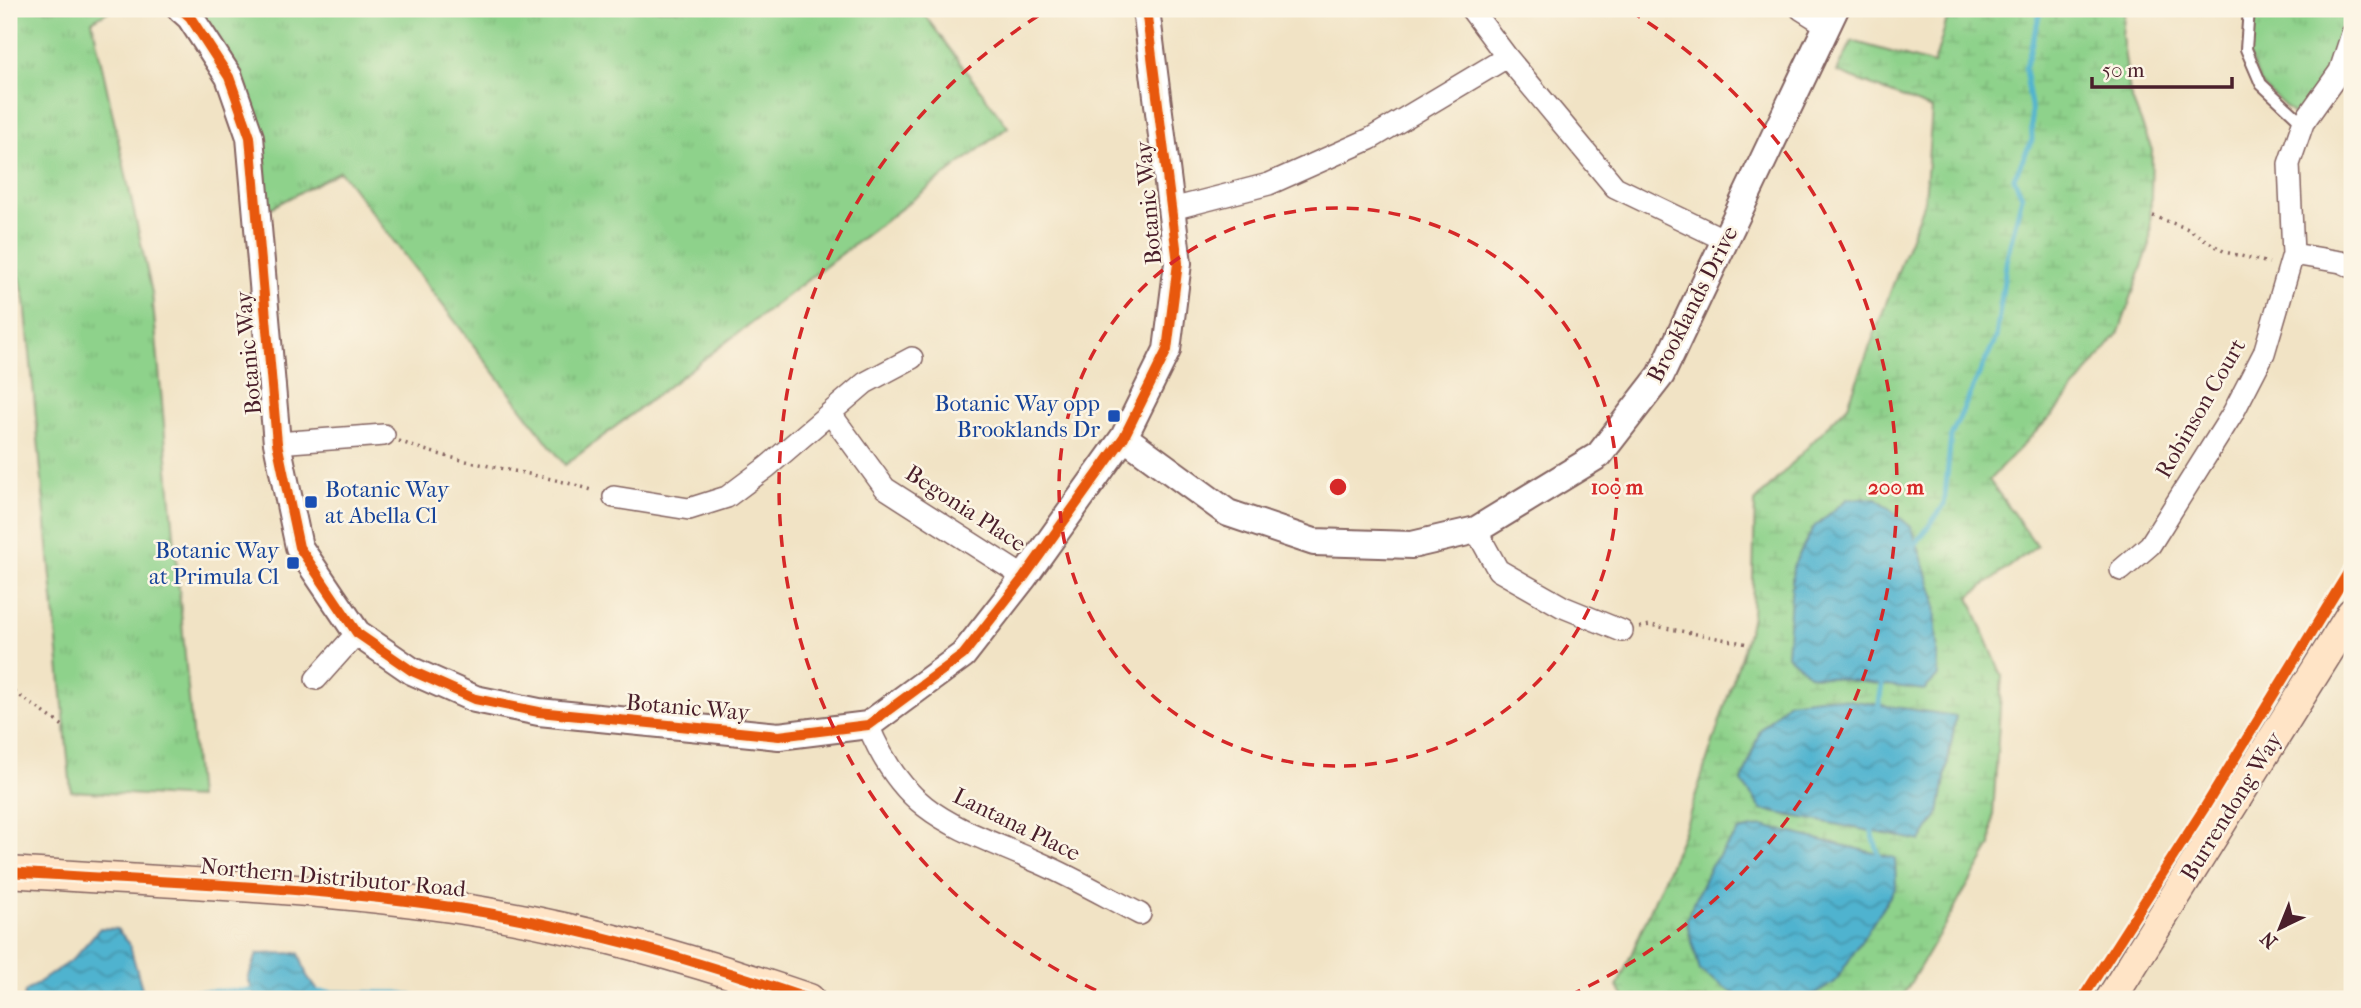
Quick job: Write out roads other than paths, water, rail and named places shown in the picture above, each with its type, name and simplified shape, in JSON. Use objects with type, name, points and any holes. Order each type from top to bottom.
[{"type":"main road","name":"Burrendong Way","points":[[2111,999],[2352,612]]},
{"type":"main road","name":"Northern Distributor Road","points":[[9,872],[265,889],[453,907],[584,932],[699,962],[809,999]]},
{"type":"street","name":"Botanic Way","points":[[181,9],[190,17],[229,77],[250,137],[277,443],[299,547],[357,633],[412,671],[475,699],[539,712],[779,736],[868,725],[963,655],[1024,577],[1124,438],[1167,350],[1178,263],[1146,9]]},
{"type":"street","points":[[1471,9],[1507,57],[1615,187],[1725,240]]},
{"type":"street","points":[[1801,9],[1832,17]]},
{"type":"street","name":"Brooklands Drive","points":[[1124,438],[1228,513],[1314,542],[1412,545],[1476,530],[1599,456],[1661,375],[1832,17]]},
{"type":"street","name":"Robinson Court","points":[[2120,570],[2150,545],[2233,412],[2264,353],[2291,261],[2289,164],[2303,123],[2340,71],[2352,34]]},
{"type":"street","points":[[1172,209],[1269,184],[1357,144],[1507,57]]},
{"type":"street","points":[[2291,261],[2341,262],[2352,268]]},
{"type":"street","points":[[614,497],[689,509],[727,497],[866,383],[912,358]]},
{"type":"street","name":"Begonia Place","points":[[830,413],[885,488],[1024,577]]},
{"type":"street","points":[[277,443],[384,435]]},
{"type":"street","points":[[1476,530],[1498,570],[1563,607],[1622,631]]},
{"type":"street","points":[[316,679],[357,633]]},
{"type":"street","name":"Lantana Place","points":[[868,725],[881,757],[894,778],[921,804],[948,823],[1044,865],[1140,914]]},
{"type":"lane","points":[[2249,9],[2246,48],[2261,84],[2303,123]]},
{"type":"water","points":[[1877,498],[1912,528],[1935,598],[1938,676],[1924,690],[1810,675],[1787,655],[1793,566],[1814,527],[1847,499]]},
{"type":"water","points":[[1827,697],[1956,716],[1939,813],[1921,841],[1762,810],[1742,782],[1760,730],[1788,702]]},
{"type":"water","points":[[1763,826],[1895,858],[1896,887],[1835,982],[1808,999],[1742,999],[1700,971],[1686,920],[1711,865],[1739,831]]},
{"type":"water","points":[[100,928],[117,929],[129,943],[145,999],[24,999],[25,992],[73,959]]},
{"type":"water","points":[[299,953],[307,976],[319,992],[318,999],[256,999],[248,979],[257,954]]},
{"type":"waterway","points":[[1913,548],[1944,505],[1951,436],[1996,338],[2007,257],[2022,196],[2014,178],[2032,140],[2031,106],[2025,69],[2041,9]]},
{"type":"waterway","points":[[1878,710],[1883,678]]},
{"type":"waterway","points":[[1870,825],[1880,859]]},
{"type":"waterway","points":[[137,992],[257,991]]},
{"type":"waterway","points":[[312,992],[398,993],[428,999]]},
{"type":"place","name":"Botanic Way opp Brooklands Dr","points":[[1114,416]]},
{"type":"place","name":"Botanic Way at Abella Cl","points":[[311,502]]},
{"type":"place","name":"Botanic Way at Primula Cl","points":[[293,563]]}]
